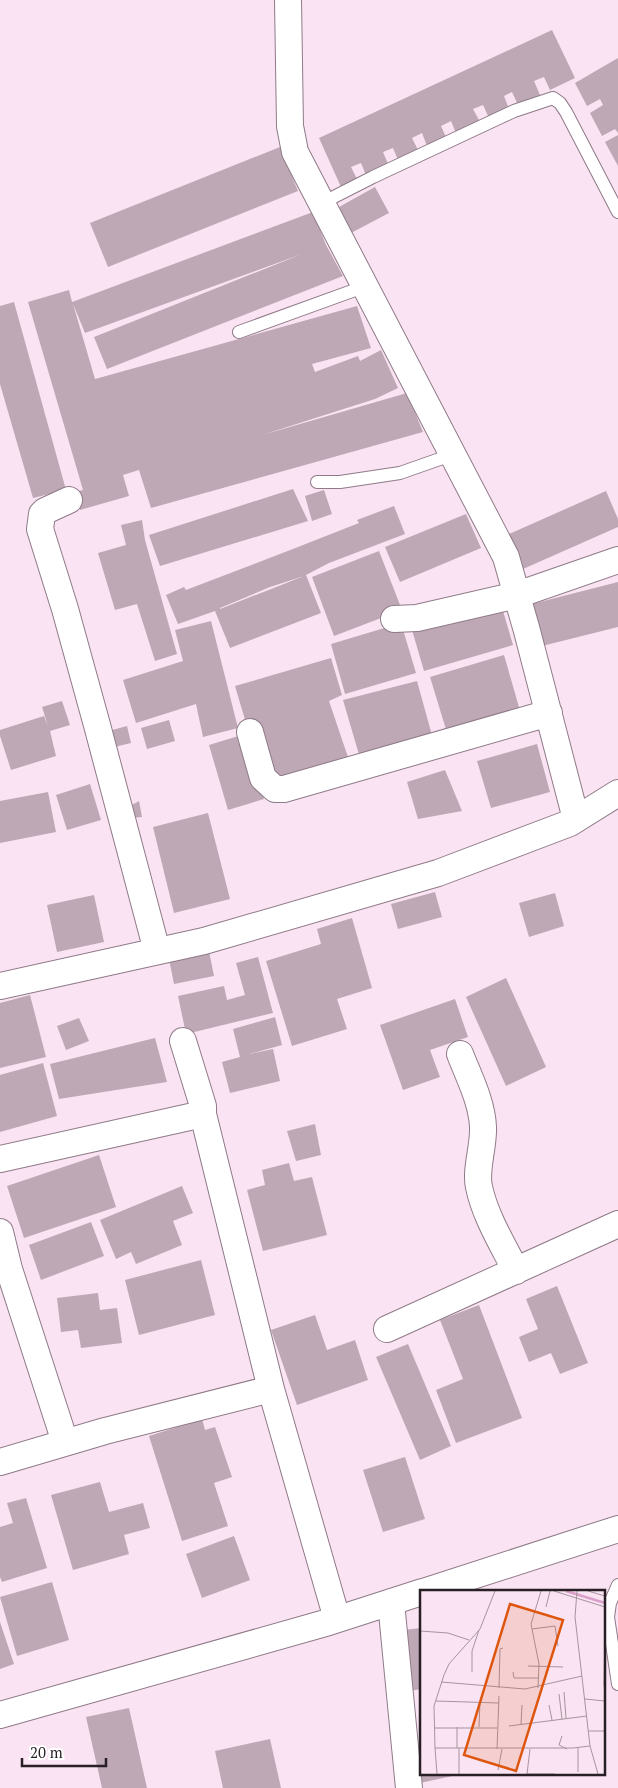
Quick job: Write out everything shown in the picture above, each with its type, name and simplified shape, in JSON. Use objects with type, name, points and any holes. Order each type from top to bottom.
[{"type":"street","points":[[288,0],[290,126],[295,152],[506,557],[576,819]]},
{"type":"street","points":[[69,500],[42,514],[40,529],[65,609],[157,951]]},
{"type":"street","points":[[394,619],[417,618],[517,595],[618,560]]},
{"type":"street","points":[[250,732],[263,778],[275,789],[284,789],[549,713]]},
{"type":"street","points":[[0,986],[204,941],[438,873],[570,823],[618,793]]},
{"type":"street","points":[[183,1041],[203,1106],[203,1114],[270,1389],[337,1619]]},
{"type":"street","points":[[460,1054],[477,1100],[483,1126],[482,1154],[477,1174],[478,1187],[493,1224],[516,1271]]},
{"type":"street","points":[[0,1159],[203,1114]]},
{"type":"street","points":[[387,1329],[618,1224]]},
{"type":"street","points":[[0,1232],[9,1269],[65,1442]]},
{"type":"street","points":[[0,1462],[65,1442],[270,1389]]},
{"type":"street","points":[[428,1590],[618,1529]]},
{"type":"street","points":[[0,1715],[337,1619],[420,1593]]},
{"type":"street","points":[[391,1602],[409,1788]]},
{"type":"lane","points":[[322,203],[480,126],[514,111],[553,98],[557,99],[566,112],[618,212]]},
{"type":"lane","points":[[239,332],[366,286]]},
{"type":"lane","points":[[317,482],[363,479],[400,473],[454,454]]},
{"type":"lane","points":[[618,1585],[610,1603],[608,1617],[618,1684]]},
{"type":"building","points":[[552,30],[575,78],[550,90],[544,77],[534,81],[540,95],[518,105],[512,92],[504,96],[509,109],[489,118],[483,105],[473,109],[480,122],[456,133],[451,121],[441,126],[446,137],[427,146],[422,133],[412,138],[418,150],[398,160],[393,148],[383,152],[388,164],[366,175],[361,163],[351,167],[357,179],[341,187],[319,138]]},
{"type":"building","points":[[618,58],[618,133],[615,129],[602,136],[590,113],[603,105],[600,99],[587,106],[575,83]]},
{"type":"building","points":[[618,135],[618,166],[605,142]]},
{"type":"building","points":[[280,147],[298,191],[108,267],[90,223]]},
{"type":"building","points":[[375,187],[389,213],[351,233],[339,207]]},
{"type":"building","points":[[313,212],[326,245],[343,276],[107,369],[94,337],[302,254],[85,333],[73,304],[95,379],[357,306],[371,348],[312,364],[315,372],[358,356],[360,361],[381,350],[398,388],[375,399],[262,435],[407,393],[423,432],[151,508],[139,470],[123,475],[129,496],[80,510],[74,492],[83,490],[28,302],[69,290],[72,302]]},
{"type":"building","points":[[14,302],[66,490],[33,498],[0,384],[0,306]]},
{"type":"building","points":[[293,489],[308,521],[160,566],[149,535]]},
{"type":"building","points":[[324,490],[332,514],[312,521],[305,496]]},
{"type":"building","points":[[606,491],[618,519],[618,527],[523,569],[507,535]]},
{"type":"building","points":[[394,506],[405,534],[329,563],[306,575],[321,613],[230,648],[215,611],[178,624],[166,595],[184,587],[186,590],[359,523],[357,520]],"holes":[[[304,576],[220,609],[270,587]]]},
{"type":"building","points":[[466,514],[481,548],[400,582],[385,547]]},
{"type":"building","points":[[142,520],[145,540],[177,654],[155,661],[137,604],[115,610],[98,553],[126,545],[121,525]]},
{"type":"building","points":[[379,551],[402,610],[334,636],[312,577]]},
{"type":"building","points":[[618,582],[618,627],[542,646],[528,605]]},
{"type":"building","points":[[501,604],[513,645],[424,671],[412,630]]},
{"type":"building","points":[[211,621],[238,728],[203,737],[196,704],[136,723],[123,680],[183,661],[175,630]]},
{"type":"building","points":[[401,623],[416,673],[345,694],[331,644]]},
{"type":"building","points":[[504,655],[521,714],[448,736],[430,677]]},
{"type":"building","points":[[331,658],[342,695],[329,701],[351,766],[276,787],[246,723],[235,686]]},
{"type":"building","points":[[417,681],[433,739],[360,758],[343,700]]},
{"type":"building","points":[[62,701],[70,725],[50,731],[56,756],[11,770],[0,736],[0,730],[44,716],[48,726],[42,707]]},
{"type":"building","points":[[169,720],[175,741],[147,749],[141,728]]},
{"type":"building","points":[[127,726],[131,743],[110,748],[105,732]]},
{"type":"building","points":[[245,734],[264,799],[228,810],[209,745]]},
{"type":"building","points":[[537,744],[550,792],[491,808],[477,761]]},
{"type":"building","points":[[445,770],[462,811],[418,819],[407,782]]},
{"type":"building","points":[[90,784],[101,820],[67,830],[56,795]]},
{"type":"building","points":[[48,792],[56,832],[0,843],[0,801]]},
{"type":"building","points":[[139,801],[142,817],[131,818],[128,807]]},
{"type":"building","points":[[208,813],[230,899],[174,913],[153,827]]},
{"type":"building","points":[[435,892],[442,917],[398,929],[391,904]]},
{"type":"building","points":[[555,893],[564,926],[529,937],[519,903]]},
{"type":"building","points":[[94,895],[104,942],[57,952],[47,905]]},
{"type":"building","points":[[352,918],[372,988],[337,999],[347,1029],[292,1046],[266,961],[321,944],[317,929]]},
{"type":"building","points":[[209,951],[214,976],[174,984],[169,959]]},
{"type":"building","points":[[258,957],[273,1013],[186,1034],[178,996],[224,986],[227,1000],[245,995],[236,963]]},
{"type":"building","points":[[506,978],[546,1067],[506,1086],[466,997]]},
{"type":"building","points":[[30,995],[46,1057],[0,1068],[0,1003]]},
{"type":"building","points":[[455,999],[468,1037],[430,1050],[440,1077],[403,1090],[380,1025]]},
{"type":"building","points":[[275,1017],[282,1045],[249,1054],[273,1049],[280,1081],[230,1093],[222,1062],[240,1057],[233,1029]]},
{"type":"building","points":[[79,1018],[89,1041],[66,1050],[57,1026]]},
{"type":"building","points":[[155,1038],[167,1082],[59,1099],[50,1064]]},
{"type":"building","points":[[43,1063],[57,1116],[0,1132],[0,1075]]},
{"type":"building","points":[[315,1124],[321,1155],[296,1161],[287,1131]]},
{"type":"building","points":[[99,1155],[116,1207],[24,1238],[7,1186]]},
{"type":"building","points":[[289,1163],[294,1181],[312,1177],[327,1235],[263,1251],[247,1190],[265,1185],[262,1170]]},
{"type":"building","points":[[182,1186],[193,1213],[173,1221],[182,1245],[136,1264],[131,1252],[116,1259],[100,1220]]},
{"type":"building","points":[[91,1222],[104,1256],[41,1280],[29,1245]]},
{"type":"building","points":[[201,1260],[215,1315],[139,1335],[125,1280]]},
{"type":"building","points":[[557,1286],[588,1363],[560,1374],[551,1353],[529,1362],[519,1337],[538,1329],[526,1299]]},
{"type":"building","points":[[98,1293],[100,1310],[117,1308],[122,1343],[81,1348],[78,1330],[61,1332],[57,1298]]},
{"type":"building","points":[[479,1305],[522,1418],[456,1443],[436,1390],[463,1379],[440,1320]]},
{"type":"building","points":[[315,1315],[327,1350],[355,1340],[368,1380],[297,1405],[271,1330]]},
{"type":"building","points":[[408,1344],[451,1446],[420,1460],[376,1357]]},
{"type":"building","points":[[202,1419],[205,1430],[215,1427],[232,1477],[214,1483],[228,1526],[182,1541],[149,1436]]},
{"type":"building","points":[[405,1457],[425,1519],[383,1532],[363,1470]]},
{"type":"building","points":[[100,1482],[109,1512],[143,1503],[150,1528],[124,1535],[129,1554],[73,1570],[51,1495]]},
{"type":"building","points":[[26,1498],[47,1568],[2,1582],[0,1577],[0,1527],[13,1523],[7,1503]]},
{"type":"building","points":[[234,1536],[250,1580],[202,1598],[186,1554]]},
{"type":"building","points":[[52,1582],[69,1640],[17,1656],[0,1597]]},
{"type":"building","points":[[0,1622],[14,1664],[0,1669]]},
{"type":"building","points":[[420,1628],[420,1689],[402,1692],[394,1631]]},
{"type":"building","points":[[129,1708],[147,1788],[102,1788],[86,1717]]},
{"type":"building","points":[[270,1739],[281,1788],[223,1788],[215,1751]]},
{"type":"building","points":[[420,1748],[420,1776],[452,1776],[420,1783],[413,1750]]}]
